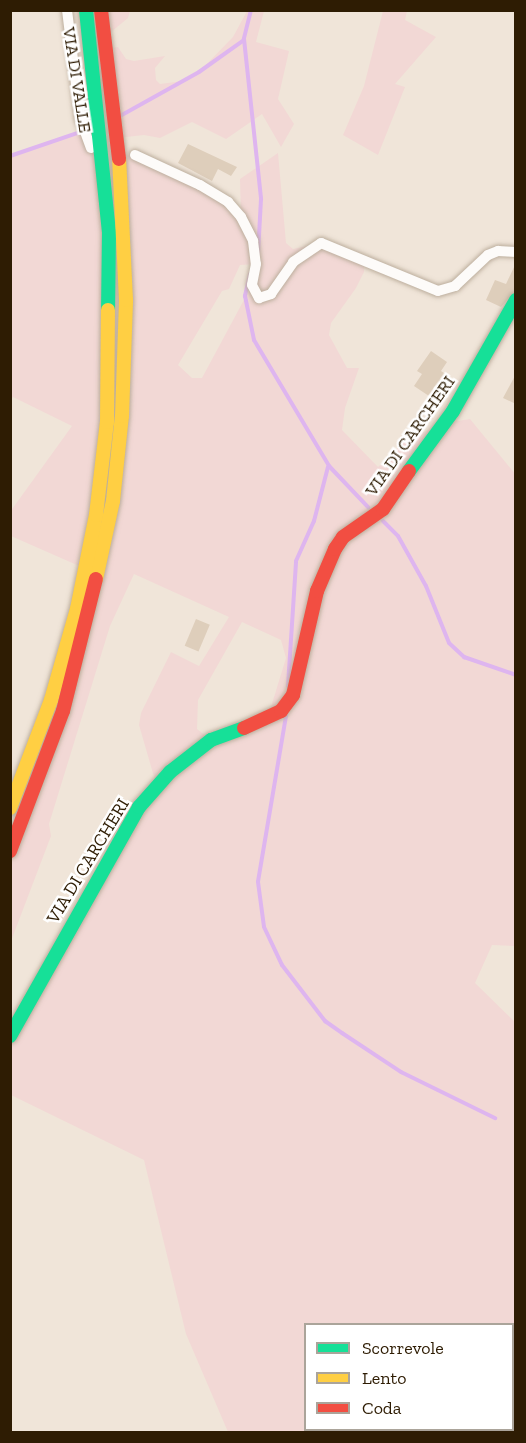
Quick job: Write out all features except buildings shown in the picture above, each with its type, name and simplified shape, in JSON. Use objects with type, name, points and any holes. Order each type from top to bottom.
[{"type":"main road","points":[[10,808],[51,700],[77,609],[96,515],[107,422],[109,232],[86,10]]},
{"type":"main road","points":[[10,851],[63,711],[80,652],[104,553],[117,469],[125,343],[125,258],[116,126],[101,10]]},
{"type":"main road","name":"VIA DI CARCHERI","points":[[10,1036],[139,807],[170,772],[211,740],[267,720],[281,711],[293,694],[317,591],[335,549],[343,537],[382,509],[394,493],[431,436],[453,411],[516,300]]},
{"type":"street","name":"VIA DI VALLE","points":[[67,10],[83,131],[91,148]]},
{"type":"street","points":[[135,155],[200,185],[228,202],[241,217],[253,241],[256,264],[252,285],[260,298],[271,294],[293,262],[321,243],[438,291],[455,286],[488,255],[516,252]]},
{"type":"shaded area","points":[[101,11],[130,11],[128,18],[105,37]]},
{"type":"shaded area","points":[[247,11],[264,11],[256,42],[289,51],[278,99],[294,124],[281,147],[262,114],[226,139],[192,122],[160,138],[144,135],[117,138],[106,49],[118,47],[126,59],[134,61],[165,56],[155,68],[156,80],[160,84],[183,81],[199,72],[233,37]]},
{"type":"shaded area","points":[[383,11],[407,11],[405,20],[436,37],[395,84],[405,87],[378,155],[343,135],[364,86]]},
{"type":"shaded area","points":[[100,128],[111,307],[86,569],[11,536],[10,512],[72,426],[13,397],[11,400],[11,154]]},
{"type":"shaded area","points":[[119,152],[168,167],[241,216],[240,179],[278,153],[286,243],[293,249],[321,243],[364,259],[364,272],[356,288],[331,323],[329,335],[347,368],[359,368],[345,408],[342,430],[378,467],[405,441],[441,424],[470,419],[516,475],[515,946],[492,945],[475,983],[515,1022],[515,1397],[514,1323],[304,1323],[304,1431],[514,1431],[514,1418],[515,1432],[228,1432],[186,1334],[144,1160],[11,1095],[10,1036],[157,787],[139,725],[141,713],[171,652],[199,666],[229,617],[134,574],[110,626],[49,824],[51,836],[11,941],[11,851],[80,652]],"holes":[[[255,264],[252,285],[202,378],[192,378],[178,365],[222,291],[229,289],[240,265]],[[242,622],[281,640],[286,658],[267,720],[211,740],[197,729],[198,700]]]},
{"type":"waterway","points":[[251,10],[244,39],[261,199],[258,254]]},
{"type":"waterway","points":[[120,116],[199,72],[244,40]]},
{"type":"waterway","points":[[10,156],[83,131]]},
{"type":"waterway","points":[[250,274],[245,296],[254,340],[329,466],[368,507]]},
{"type":"waterway","points":[[288,686],[296,561],[314,521],[328,467]]},
{"type":"waterway","points":[[383,521],[398,536],[426,586],[449,643],[464,657],[516,675]]},
{"type":"waterway","points":[[286,716],[258,882],[264,927],[282,965],[325,1021],[401,1072],[495,1118]]},
{"type":"traffic: fast","points":[[86,10],[109,232],[108,310]]},
{"type":"traffic: fast","points":[[409,471],[453,411],[516,300]]},
{"type":"traffic: fast","points":[[10,1036],[139,807],[170,772],[211,740],[244,728]]},
{"type":"traffic: slow","points":[[96,579],[113,501],[122,416],[126,300],[119,159]]},
{"type":"traffic: slow","points":[[10,808],[51,700],[77,609],[96,515],[107,422],[108,310]]},
{"type":"traffic: jam","points":[[101,10],[119,159]]},
{"type":"traffic: jam","points":[[244,728],[281,711],[293,695],[317,591],[335,549],[343,537],[383,509],[409,471]]},
{"type":"traffic: jam","points":[[10,851],[63,711],[96,579]]}]
